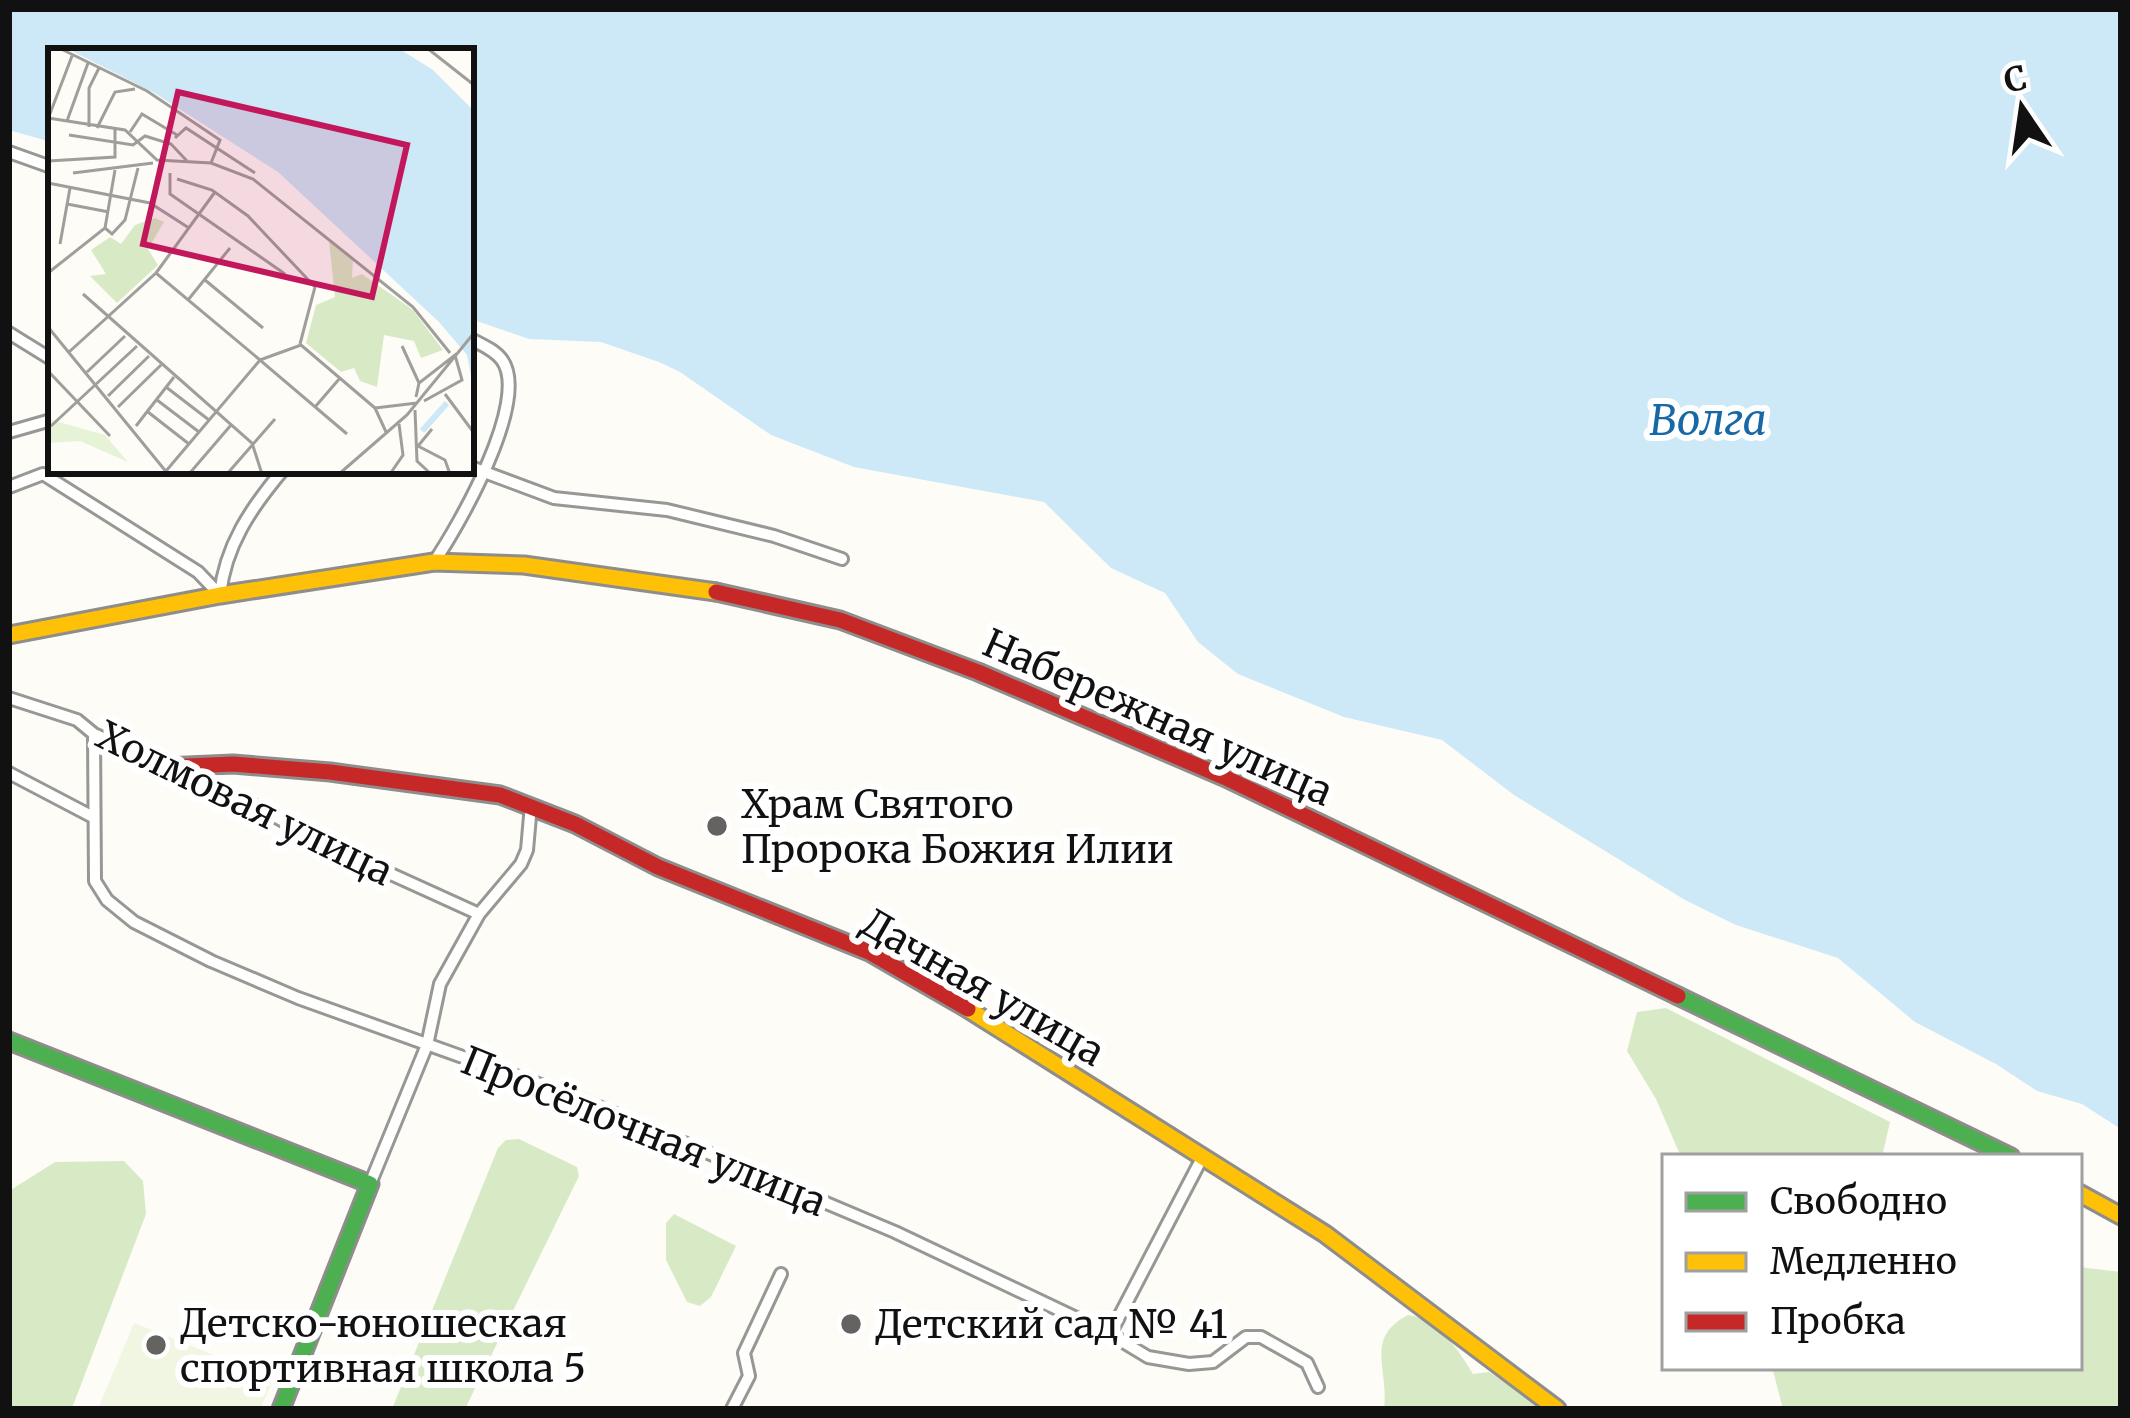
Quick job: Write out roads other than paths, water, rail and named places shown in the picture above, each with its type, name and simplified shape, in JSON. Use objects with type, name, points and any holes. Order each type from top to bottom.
[{"type":"street","points":[[9,152],[48,166]]},
{"type":"street","points":[[9,333],[48,357]]},
{"type":"street","points":[[434,562],[457,529],[484,472],[507,400],[509,375],[503,361],[474,341]]},
{"type":"street","points":[[9,433],[48,421]]},
{"type":"street","points":[[474,468],[554,498],[667,510],[774,536],[842,559]]},
{"type":"street","points":[[9,487],[44,474],[198,572],[220,595]]},
{"type":"street","points":[[220,595],[222,572],[239,532],[280,474]]},
{"type":"street","name":"Набережная улица","points":[[9,635],[220,595],[434,562],[524,565],[686,585],[840,620],[978,672],[1224,777],[2005,1154]]},
{"type":"street","name":"Холмовая улица","points":[[9,698],[76,720],[94,734],[247,801],[327,845],[479,914]]},
{"type":"street","name":"Просёлочная улица","points":[[94,734],[95,880],[107,900],[134,922],[298,998],[580,1099],[895,1232],[1110,1334],[1148,1357],[1189,1364],[1213,1362],[1246,1337],[1261,1337],[1307,1363],[1318,1387]]},
{"type":"street","name":"Дачная улица","points":[[165,767],[233,764],[330,772],[500,795],[869,952],[1324,1234],[1557,1409]]},
{"type":"street","points":[[9,773],[93,817]]},
{"type":"street","points":[[281,1409],[427,1045],[440,984],[479,914],[521,864],[531,805]]},
{"type":"street","points":[[9,1041],[370,1184]]},
{"type":"street","points":[[1110,1334],[1202,1158]]},
{"type":"street","points":[[2082,1195],[2121,1216]]},
{"type":"street","points":[[732,1409],[748,1376],[744,1353],[782,1274]]},
{"type":"water","name":"Волга","points":[[9,9],[2121,9],[2121,1129],[2082,1104],[2037,1091],[1915,1022],[1838,958],[1736,925],[1685,900],[1514,795],[1442,740],[1344,717],[1238,674],[1198,642],[1165,593],[1111,568],[1044,502],[854,467],[771,435],[659,362],[601,342],[529,339],[474,320],[474,48],[48,48],[48,141],[9,130]]},
{"type":"place","name":"Храм Святого Пророка Божия Илии","points":[[717,826]]},
{"type":"place","name":"Детский сад № 41","points":[[851,1324]]},
{"type":"place","name":"Детско-юношеская спортивная школа 5","points":[[156,1345]]}]
